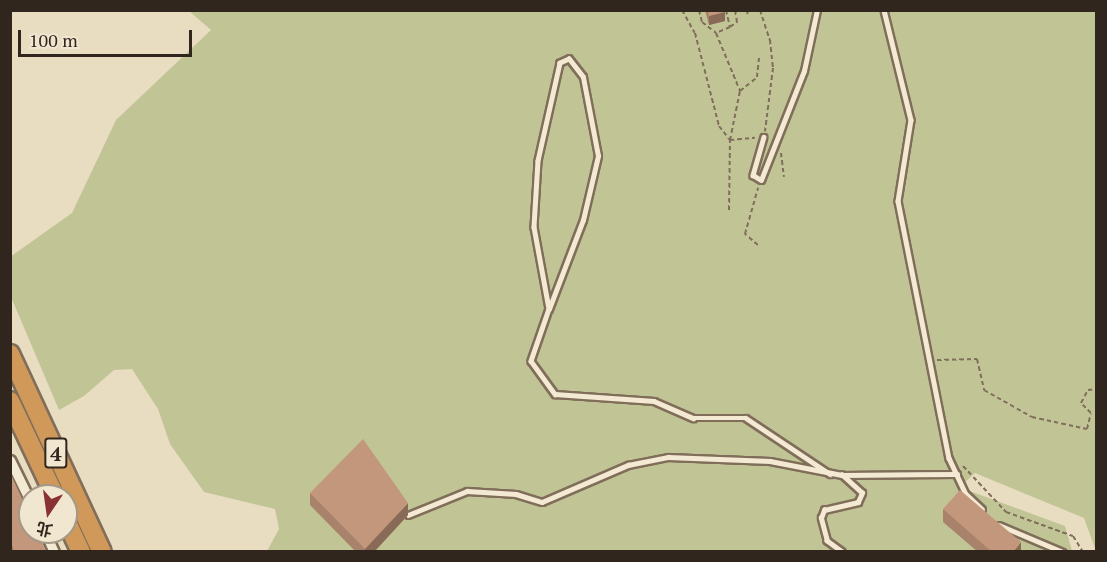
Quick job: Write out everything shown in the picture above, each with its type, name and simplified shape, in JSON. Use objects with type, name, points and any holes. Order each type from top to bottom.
[{"type":"highway","name":"4","points":[[10,354],[102,552]]},
{"type":"highway","name":"4","points":[[10,400],[49,484]]},
{"type":"street","points":[[10,460],[14,474]]},
{"type":"lane","points":[[764,137],[753,175],[761,180],[804,71],[817,10]]},
{"type":"lane","points":[[884,10],[911,120],[898,201],[949,458],[966,494],[988,516]]},
{"type":"lane","points":[[549,309],[534,227],[538,161],[560,63],[569,59],[583,77],[598,156],[583,220],[531,361],[555,394],[654,401],[693,418],[746,418],[830,474]]},
{"type":"lane","points":[[408,515],[468,491],[516,494],[542,502],[628,465],[668,457],[770,461],[842,475],[957,474]]},
{"type":"lane","points":[[842,475],[862,493],[858,502],[824,510],[821,518],[827,541],[842,552]]},
{"type":"lane","points":[[995,523],[1063,552]]},
{"type":"path","points":[[682,10],[695,33],[719,126],[730,140]]},
{"type":"path","points":[[699,10],[702,22],[716,33],[740,91],[730,140],[729,210]]},
{"type":"path","points":[[726,10],[730,27]]},
{"type":"path","points":[[716,33],[737,22],[735,10]]},
{"type":"path","points":[[747,10],[748,16]]},
{"type":"path","points":[[730,140],[764,137],[773,68],[770,40],[760,10]]},
{"type":"path","points":[[740,91],[757,77],[759,57]]},
{"type":"path","points":[[758,245],[745,234],[749,211],[755,208],[761,180]]},
{"type":"path","points":[[930,361],[977,359],[984,390],[1032,417],[1087,429],[1091,413],[1081,403],[1088,390],[1096,389]]},
{"type":"path","points":[[949,458],[959,457],[964,468],[1006,512],[1073,536],[1083,552]]},
{"type":"green space","points":[[189,11],[1096,11],[1096,551],[1084,518],[975,473],[961,486],[964,489],[1065,526],[1072,551],[267,551],[279,529],[275,509],[204,492],[170,444],[158,409],[132,369],[114,370],[84,396],[59,410],[11,297],[10,257],[72,213],[116,120],[211,30]]},
{"type":"building","points":[[708,10],[725,10],[725,12],[709,16]]},
{"type":"building","points":[[363,439],[408,503],[365,549],[310,493]]},
{"type":"building","points":[[10,473],[18,490],[18,496],[10,499]]},
{"type":"building","points":[[960,490],[1021,542],[1013,552],[992,552],[943,509]]},
{"type":"building","points":[[18,496],[18,544],[39,544],[42,552],[15,552],[10,541],[10,499]]},
{"type":"building","points":[[39,544],[42,544],[46,552],[42,552]]}]
